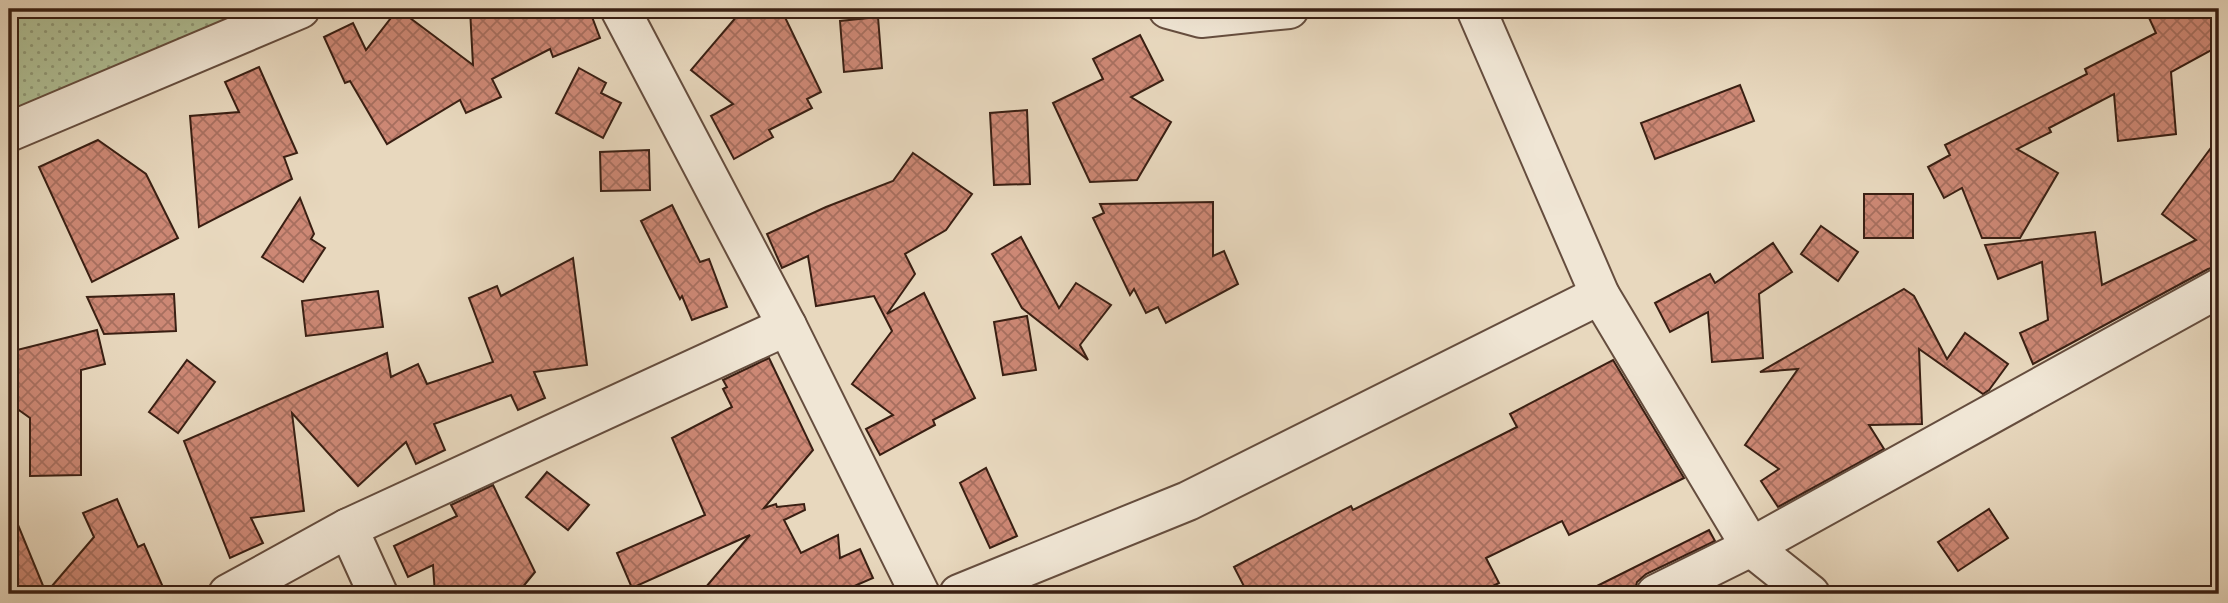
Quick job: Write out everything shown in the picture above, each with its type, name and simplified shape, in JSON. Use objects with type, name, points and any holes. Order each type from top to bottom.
[{"type":"street","points":[[9,132],[300,9]]},
{"type":"street","points":[[620,9],[788,326],[919,594]]},
{"type":"street","points":[[1168,9],[1201,18],[1289,9]]},
{"type":"street","points":[[1476,9],[1600,295],[1751,547],[1810,594]]},
{"type":"street","points":[[1656,594],[1751,547],[2219,288]]},
{"type":"street","points":[[959,594],[1188,501],[1600,295]]},
{"type":"street","points":[[228,594],[348,528],[788,326]]},
{"type":"street","points":[[348,528],[378,594]]},
{"type":"green space","points":[[9,9],[274,9],[9,143]]},
{"type":"building","points":[[398,9],[473,65],[470,9],[589,9],[600,38],[553,57],[550,49],[492,79],[501,97],[466,113],[460,100],[387,144],[350,81],[345,83],[324,37],[353,23],[366,50]]},
{"type":"building","points":[[743,9],[781,9],[821,92],[807,99],[812,108],[769,130],[773,137],[734,159],[711,116],[733,104],[691,70]]},
{"type":"building","points":[[2145,9],[2219,9],[2219,46],[2171,72],[2176,134],[2118,141],[2114,94],[2049,128],[2051,132],[2017,149],[2058,173],[2020,238],[1982,238],[1962,188],[1944,198],[1928,167],[1950,155],[1945,145],[2087,74],[2085,69],[2156,33]]},
{"type":"building","points":[[878,17],[882,68],[844,72],[840,21]]},
{"type":"building","points":[[1140,35],[1163,80],[1131,97],[1171,122],[1137,180],[1090,182],[1053,103],[1103,79],[1093,59]]},
{"type":"building","points":[[259,67],[297,153],[284,157],[292,179],[199,227],[190,116],[239,112],[225,82]]},
{"type":"building","points":[[579,68],[606,83],[601,93],[621,103],[603,138],[556,113]]},
{"type":"building","points":[[1740,85],[1754,121],[1655,159],[1641,123]]},
{"type":"building","points":[[1027,110],[1030,184],[994,185],[990,113]]},
{"type":"building","points":[[2219,137],[2219,266],[2208,269],[2033,364],[2020,333],[2048,320],[2042,262],[1998,279],[1985,245],[2095,232],[2102,285],[2196,240],[2162,214]]},
{"type":"building","points":[[98,140],[146,174],[178,238],[92,282],[39,167]]},
{"type":"building","points":[[649,150],[650,190],[601,191],[600,152]]},
{"type":"building","points":[[913,153],[972,194],[946,230],[905,254],[915,274],[887,314],[924,293],[975,398],[933,420],[935,425],[880,455],[866,429],[893,415],[852,384],[892,331],[874,296],[816,306],[808,256],[782,268],[767,234],[893,181]]},
{"type":"building","points":[[1864,194],[1913,194],[1913,238],[1864,238]]},
{"type":"building","points":[[300,198],[314,234],[311,239],[325,248],[303,282],[262,257]]},
{"type":"building","points":[[1213,202],[1213,256],[1224,251],[1238,284],[1166,323],[1158,307],[1146,313],[1134,289],[1130,295],[1093,218],[1104,213],[1100,204]]},
{"type":"building","points":[[672,205],[700,262],[709,259],[727,307],[692,320],[682,296],[680,299],[641,221]]},
{"type":"building","points":[[1821,226],[1858,252],[1838,281],[1801,254]]},
{"type":"building","points":[[1021,237],[1059,308],[1076,283],[1111,305],[1080,345],[1088,360],[1022,308],[992,254]]},
{"type":"building","points":[[1773,243],[1792,272],[1759,294],[1763,358],[1712,362],[1708,312],[1670,332],[1655,303],[1710,274],[1715,283]]},
{"type":"building","points":[[573,258],[587,365],[534,372],[545,398],[518,410],[511,395],[434,424],[445,450],[416,464],[406,442],[358,486],[292,413],[304,511],[251,518],[263,543],[230,558],[184,441],[387,353],[391,377],[418,364],[427,384],[493,362],[469,298],[497,286],[501,296]]},
{"type":"building","points":[[1904,289],[1914,296],[1947,359],[1965,333],[2008,364],[1983,394],[1919,349],[1922,424],[1869,425],[1884,449],[1778,507],[1761,481],[1779,469],[1745,445],[1798,369],[1760,372]]},
{"type":"building","points":[[378,291],[383,327],[306,336],[302,301]]},
{"type":"building","points":[[174,294],[176,331],[104,334],[87,297]]},
{"type":"building","points":[[1027,316],[1036,370],[1003,375],[994,322]]},
{"type":"building","points":[[97,330],[105,364],[81,370],[81,475],[30,476],[30,418],[9,403],[9,352]]},
{"type":"building","points":[[769,358],[813,450],[764,508],[776,504],[777,507],[804,504],[805,510],[784,520],[801,553],[838,535],[840,558],[860,549],[873,578],[836,594],[700,594],[750,535],[632,588],[617,553],[705,515],[672,438],[732,407],[723,389],[727,387],[723,380]]},
{"type":"building","points":[[187,360],[215,382],[178,433],[149,412]]},
{"type":"building","points":[[1613,360],[1684,478],[1569,535],[1562,521],[1486,558],[1499,583],[1477,594],[1248,594],[1234,567],[1351,506],[1353,510],[1517,427],[1510,414]]},
{"type":"building","points":[[986,468],[1017,536],[990,548],[960,483]]},
{"type":"building","points":[[547,472],[589,505],[568,530],[526,497]]},
{"type":"building","points":[[493,485],[535,572],[517,594],[435,594],[433,565],[408,577],[394,546],[457,516],[451,505]]},
{"type":"building","points":[[117,499],[138,547],[144,544],[166,594],[9,594],[9,503],[46,593],[94,537],[83,513]]},
{"type":"building","points":[[1989,509],[2008,538],[1958,571],[1938,542]]},
{"type":"building","points":[[1709,530],[1715,541],[1646,574],[1637,582],[1634,594],[1581,594]]}]
